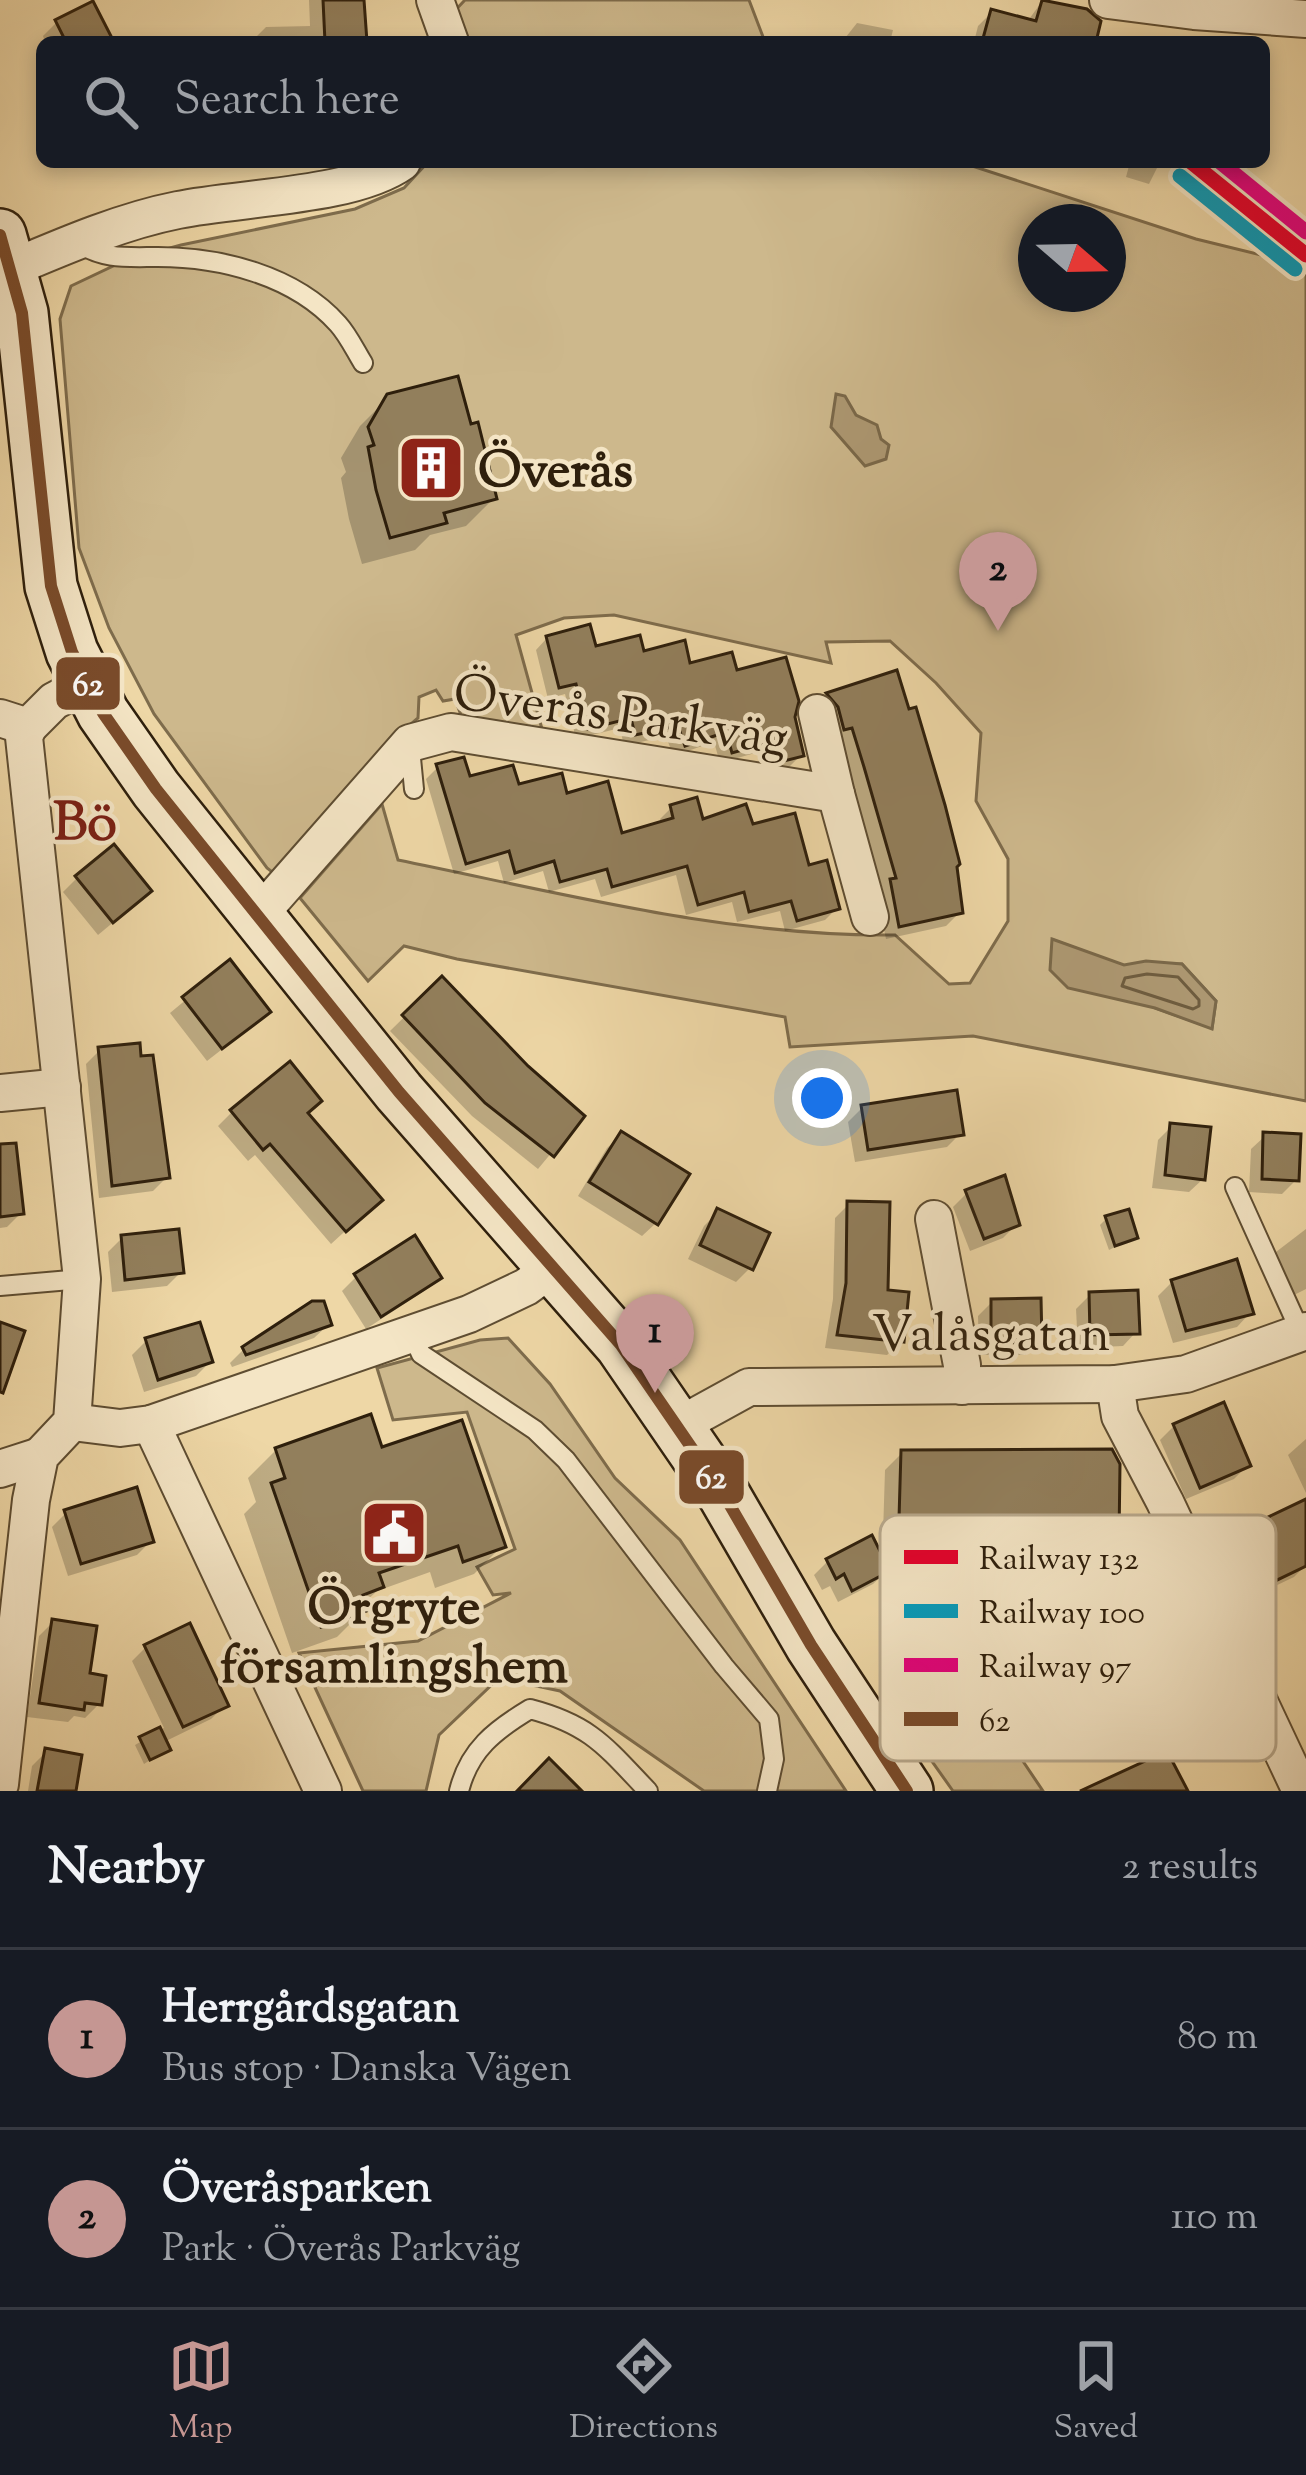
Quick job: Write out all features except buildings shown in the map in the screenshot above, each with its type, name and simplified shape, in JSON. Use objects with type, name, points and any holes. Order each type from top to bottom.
[{"type":"street","points":[[435,0],[448,36]]},
{"type":"street","points":[[1108,0],[1306,19]]},
{"type":"street","points":[[390,168],[361,182],[173,211],[4,259],[28,355],[50,586],[72,652],[103,713],[143,771],[399,1092],[621,1345],[724,1495],[811,1645],[880,1750]]},
{"type":"street","points":[[0,1469],[40,1456],[72,1422],[82,1279],[24,737],[14,723],[88,683]]},
{"type":"street","name":"Överås Parkväg","points":[[817,713],[870,917]]},
{"type":"street","name":"Överås Parkväg","points":[[257,917],[410,743],[451,732],[836,794]]},
{"type":"street","points":[[0,1094],[62,1087]]},
{"type":"street","points":[[934,1219],[962,1386]]},
{"type":"street","points":[[72,1422],[120,1427],[151,1424],[413,1336],[506,1298],[555,1266]]},
{"type":"street","name":"Valåsgatan","points":[[678,1426],[749,1387],[1115,1384],[1186,1374],[1303,1332]]},
{"type":"street","points":[[1115,1384],[1120,1415],[1172,1515]]},
{"type":"street","points":[[151,1424],[323,1791]]},
{"type":"street","points":[[0,1784],[31,1500],[40,1456]]},
{"type":"street","points":[[1276,1737],[1301,1791]]},
{"type":"street","points":[[887,1761],[907,1791]]},
{"type":"lane","points":[[77,242],[93,253],[204,260],[269,278],[319,307],[339,325],[363,363]]},
{"type":"lane","points":[[410,743],[414,789]]},
{"type":"lane","points":[[1235,1187],[1303,1332]]},
{"type":"lane","points":[[0,1286],[82,1279]]},
{"type":"lane","points":[[413,1336],[421,1354],[535,1430],[566,1460],[724,1666],[758,1702],[774,1734],[767,1791]]},
{"type":"lane","points":[[459,1791],[465,1767],[494,1731],[530,1709],[570,1720],[605,1745],[648,1791]]},
{"type":"shaded area","points":[[465,0],[749,0],[763,36],[449,36],[446,20]]},
{"type":"shaded area","points":[[422,168],[978,168],[1089,204],[1018,204],[1018,312],[1126,312],[1126,216],[1306,266],[1306,1101],[973,1036],[790,1047],[785,1017],[404,946],[368,981],[300,898],[382,804],[398,860],[707,921],[832,934],[895,935],[949,984],[970,983],[1008,921],[1008,859],[976,801],[981,733],[890,641],[826,642],[831,663],[614,615],[564,618],[516,635],[542,729],[462,718],[455,699],[443,701],[436,690],[419,697],[418,718],[390,742],[276,875],[154,714],[109,628],[79,548],[60,319],[71,286],[126,260],[355,209],[404,188]],"holes":[[[1053,940],[1124,966],[1182,964],[1216,1001],[1212,1028],[1155,1008]]]},
{"type":"shaded area","points":[[508,1338],[550,1384],[615,1478],[680,1540],[846,1791],[704,1791],[560,1691],[499,1678],[439,1735],[426,1791],[363,1791],[299,1653],[418,1641],[511,1593],[493,1595],[477,1567],[515,1549],[467,1412],[393,1420],[377,1368],[480,1340]]},
{"type":"shaded area","points":[[932,1761],[1023,1761],[1043,1791],[953,1791]]},
{"type":"water","points":[[836,394],[845,396],[856,415],[877,425],[881,439],[889,445],[886,459],[865,466],[831,427]]},
{"type":"water","points":[[1052,939],[1124,965],[1146,961],[1182,964],[1216,1001],[1212,1029],[1155,1008],[1068,988],[1050,970]]},
{"type":"rail line","name":"132","points":[[1198,168],[1306,255]]},
{"type":"rail line","name":"97","points":[[1227,168],[1306,232]]},
{"type":"rail line","name":"100","points":[[1180,176],[1295,269]]},
{"type":"transit line","name":"62","points":[[0,235],[22,313],[51,586],[72,652],[103,713],[156,789],[399,1092],[621,1345],[724,1495],[811,1645],[880,1750]]},
{"type":"transit line","name":"62","points":[[887,1761],[907,1791]]},
{"type":"place","name":"Överås","points":[[431,468]]},
{"type":"place","name":"Överåsparken","points":[[998,631]]},
{"type":"place","name":"Herrgårdsgatan","points":[[655,1393]]},
{"type":"place","name":"Örgryte församlingshem","points":[[394,1533]]},
{"type":"district","name":"Bö","points":[[85,820]]}]
